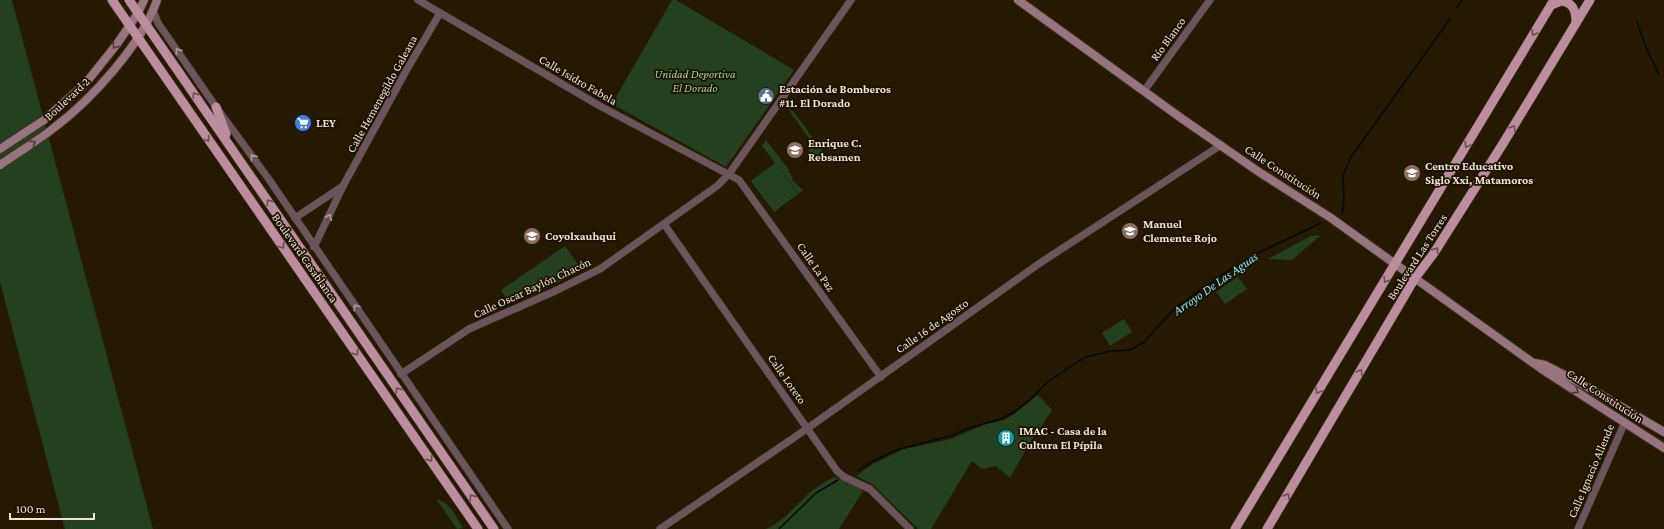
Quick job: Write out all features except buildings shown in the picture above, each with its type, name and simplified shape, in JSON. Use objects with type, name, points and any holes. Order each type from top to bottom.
[{"type":"main road","name":"Boulevard Casablanca","points":[[112,0],[478,529]]},
{"type":"main road","name":"Boulevard Casablanca","points":[[129,0],[494,529]]},
{"type":"main road","name":"Boulevard 2","points":[[0,149],[44,120],[85,84],[129,26],[138,13],[144,0]]},
{"type":"main road","name":"Boulevard 2","points":[[0,165],[56,127],[96,90],[146,25],[157,0]]},
{"type":"main road","name":"Calle Constitución","points":[[1018,0],[1221,146],[1331,218],[1543,370],[1664,448]]},
{"type":"main road","name":"Boulevard Las Torres","points":[[1267,529],[1415,278],[1434,253],[1504,142],[1590,0]]},
{"type":"main road","points":[[1552,2],[1561,1],[1571,4],[1574,10],[1576,23]]},
{"type":"main road","name":"Boulevard Las Torres","points":[[1235,529],[1396,264],[1552,2]]},
{"type":"main road","points":[[216,107],[231,147]]},
{"type":"main road","name":"Calle Constitución","points":[[1535,363],[1545,365],[1586,386],[1664,432]]},
{"type":"street","name":"Calle Isidro Fabela","points":[[418,0],[600,106],[729,174]]},
{"type":"street","name":"Calle Oscar Baylón Chacón","points":[[401,374],[469,329],[600,269],[700,199],[729,174],[851,0]]},
{"type":"street","name":"Río Blanco","points":[[1144,91],[1210,0]]},
{"type":"street","points":[[153,10],[158,23],[295,218],[508,529]]},
{"type":"street","name":"Calle Hemenegildo Galeana","points":[[314,247],[343,186],[440,12]]},
{"type":"street","name":"Calle 16 de Agosto","points":[[660,529],[808,428],[1040,263],[1221,146]]},
{"type":"street","name":"Calle La Paz","points":[[729,174],[739,180],[769,220],[880,377]]},
{"type":"street","name":"Calle Hemenegildo Galeana","points":[[295,218],[343,186]]},
{"type":"street","name":"Calle Loreto","points":[[664,224],[841,474],[870,489],[910,529]]},
{"type":"street","name":"Calle Ignacio Allende","points":[[1578,529],[1625,422]]},
{"type":"green space","points":[[0,0],[12,0],[153,529],[65,529],[0,282]]},
{"type":"green space","name":"Unidad Deportiva El Dorado","points":[[672,0],[676,0],[794,70],[726,167],[612,104]]},
{"type":"green space","points":[[788,109],[794,112],[830,162],[829,163],[825,163],[808,150],[814,145]]},
{"type":"green space","points":[[766,140],[790,171],[789,172],[793,178],[792,180],[803,190],[799,194],[762,146]]},
{"type":"green space","points":[[775,163],[798,194],[774,212],[751,181]]},
{"type":"green space","points":[[1321,235],[1292,260],[1268,259],[1311,236]]},
{"type":"green space","points":[[565,246],[582,270],[549,287],[509,302],[501,290]]},
{"type":"green space","points":[[1238,277],[1247,289],[1225,304],[1216,292]]},
{"type":"green space","points":[[1124,319],[1132,332],[1110,346],[1102,333]]},
{"type":"green space","points":[[1038,395],[1052,410],[1028,446],[1010,478],[996,466],[982,469],[972,461],[931,529],[918,529],[872,484],[856,476],[873,464],[904,449],[951,439],[986,424],[1004,420],[1013,415]]},
{"type":"green space","points":[[834,477],[854,484],[863,491],[839,529],[766,529],[777,523],[813,490]]},
{"type":"green space","points":[[437,500],[449,506],[463,528],[457,529]]},
{"type":"waterway","name":"Arroyo De Las Aguas","points":[[1457,7],[1462,0]]},
{"type":"waterway","name":"Arroyo De Las Aguas","points":[[1342,214],[1344,200],[1343,176],[1351,157],[1450,19]]},
{"type":"waterway","points":[[1637,22],[1645,45],[1659,75]]},
{"type":"waterway","name":"Arroyo De Las Aguas","points":[[858,471],[873,461],[896,450],[950,436],[969,428],[1001,419],[1014,412],[1049,381],[1085,357],[1111,351],[1130,350],[1144,342],[1175,308],[1217,278],[1256,254],[1321,223]]},
{"type":"waterway","name":"Arroyo De Las Aguas","points":[[779,529],[816,493],[838,480]]},
{"type":"place","name":"Estación de Bomberos #11. El Dorado","points":[[766,96]]},
{"type":"place","name":"LEY","points":[[303,123]]},
{"type":"place","name":"Enrique C. Rebsamen","points":[[795,150]]},
{"type":"place","name":"Centro Educativo Siglo Xxi, Matamoros","points":[[1412,173]]},
{"type":"place","name":"Manuel Clemente Rojo","points":[[1130,231]]},
{"type":"place","name":"Coyolxauhqui","points":[[532,236]]},
{"type":"place","name":"IMAC - Casa de la Cultura El Pípila","points":[[1006,438]]}]
